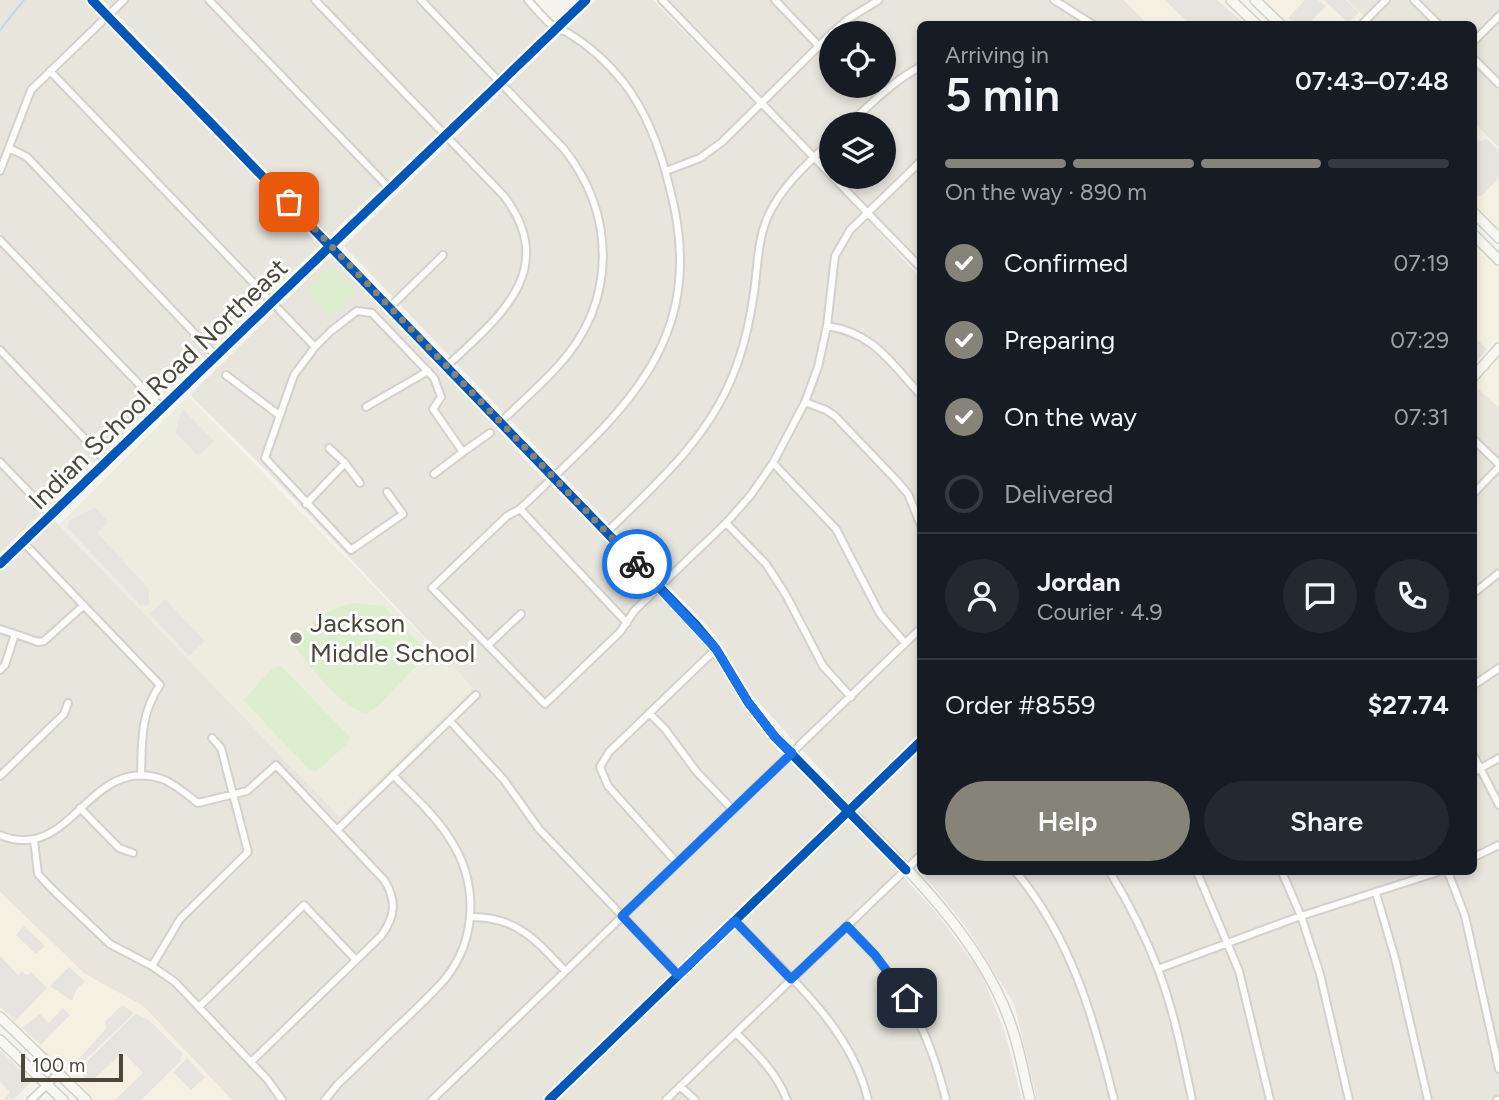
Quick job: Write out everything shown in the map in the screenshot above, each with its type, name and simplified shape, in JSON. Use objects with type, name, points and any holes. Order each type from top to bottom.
[{"type":"street","points":[[92,0],[660,587],[716,649],[748,702],[775,737],[950,918],[979,959],[1012,1026],[1030,1100]]},
{"type":"street","points":[[0,171],[31,90],[124,0]]},
{"type":"street","points":[[208,0],[390,189]]},
{"type":"street","points":[[315,0],[515,210],[522,225],[527,258],[523,277],[508,306],[447,366]]},
{"type":"street","points":[[421,0],[577,166],[594,201],[603,234],[601,278],[584,331],[560,364],[501,422]]},
{"type":"street","points":[[528,0],[556,29],[566,32],[600,58],[625,84],[647,119],[666,171],[676,209],[680,257],[678,286],[668,328],[649,372],[634,394],[612,420],[554,477],[520,509],[508,516],[432,588],[545,704],[627,623],[635,610],[726,523],[750,496],[773,463],[805,402],[818,367],[827,326],[835,256],[850,230],[917,165]]},
{"type":"street","name":"Indian School Road Northeast","points":[[0,564],[586,0]]},
{"type":"street","points":[[662,0],[819,161]]},
{"type":"street","points":[[666,171],[700,158],[722,142],[819,46],[775,0]]},
{"type":"street","points":[[846,21],[878,0]]},
{"type":"street","points":[[1055,0],[1087,21]]},
{"type":"street","points":[[1231,0],[1253,21]]},
{"type":"street","points":[[1255,0],[1277,21]]},
{"type":"street","points":[[1365,21],[1386,0]]},
{"type":"street","points":[[1413,0],[1435,21]]},
{"type":"street","points":[[1477,38],[1499,16]]},
{"type":"street","points":[[1477,62],[1499,84]]},
{"type":"street","points":[[862,112],[894,83],[917,68]]},
{"type":"street","points":[[50,71],[315,347]]},
{"type":"street","points":[[9,148],[27,157],[216,356]]},
{"type":"street","points":[[607,532],[685,455],[720,402],[732,378],[749,326],[757,256],[763,230],[779,197],[819,153]]},
{"type":"street","points":[[844,189],[917,264]]},
{"type":"street","points":[[1477,216],[1499,238]]},
{"type":"street","points":[[1477,237],[1495,251],[1499,260]]},
{"type":"street","points":[[0,240],[162,408]]},
{"type":"street","points":[[390,307],[443,255]]},
{"type":"street","points":[[387,492],[403,514],[351,550],[265,458],[294,375],[315,347],[356,311],[372,313],[434,377],[441,397],[433,409],[463,452]]},
{"type":"street","points":[[827,326],[843,329],[866,339],[917,391]]},
{"type":"street","points":[[1477,373],[1499,348]]},
{"type":"street","points":[[0,350],[107,462]]},
{"type":"street","points":[[366,407],[428,371]]},
{"type":"street","points":[[226,374],[279,415]]},
{"type":"street","points":[[805,402],[835,416],[908,494],[917,516]]},
{"type":"street","points":[[434,474],[490,433]]},
{"type":"street","points":[[1477,443],[1499,465],[1477,490]]},
{"type":"street","points":[[329,448],[360,483]]},
{"type":"street","points":[[0,462],[51,515]]},
{"type":"street","points":[[306,504],[345,463]]},
{"type":"street","points":[[773,463],[836,529],[880,614],[905,643]]},
{"type":"street","points":[[520,509],[627,623]]},
{"type":"street","points":[[726,523],[766,564],[786,595],[823,666],[850,697]]},
{"type":"street","points":[[23,542],[160,685],[150,699],[142,723],[141,776]]},
{"type":"street","points":[[1477,591],[1499,573]]},
{"type":"street","points":[[0,629],[38,642],[44,641],[84,605]]},
{"type":"street","points":[[488,645],[521,614]]},
{"type":"street","points":[[432,1100],[917,632]]},
{"type":"street","points":[[0,670],[5,665],[15,634]]},
{"type":"street","points":[[677,863],[608,786],[600,767],[609,752],[716,649]]},
{"type":"street","points":[[1477,683],[1499,668]]},
{"type":"street","points":[[338,829],[476,695]]},
{"type":"street","points":[[0,776],[64,714],[68,704]]},
{"type":"street","points":[[649,713],[665,729],[696,771],[733,810]]},
{"type":"street","points":[[450,721],[504,780],[539,829],[678,975]]},
{"type":"street","points":[[152,966],[180,919],[248,852],[221,748],[212,738]]},
{"type":"street","points":[[549,1100],[917,745]]},
{"type":"street","points":[[1499,758],[1477,771],[1499,805]]},
{"type":"street","points":[[0,835],[18,840],[34,840],[53,833],[100,789],[119,780],[141,776],[163,779],[198,803],[247,791],[276,765],[385,881],[394,903],[394,914],[390,924],[356,960],[251,1062]]},
{"type":"street","points":[[325,1100],[447,977],[467,937],[472,917],[465,868],[455,848],[432,816],[393,775]]},
{"type":"street","points":[[80,808],[120,848],[133,853]]},
{"type":"street","points":[[34,840],[38,874],[52,889],[110,944],[152,966],[175,982],[251,1062],[282,1100]]},
{"type":"street","points":[[1477,856],[1499,845]]},
{"type":"street","points":[[666,1100],[917,859]]},
{"type":"street","points":[[1018,875],[1041,907],[1075,970],[1089,1007],[1114,1100]]},
{"type":"street","points":[[1112,875],[1158,969],[1192,1100]]},
{"type":"street","points":[[1198,875],[1228,942],[1244,989],[1270,1100]]},
{"type":"street","points":[[1283,875],[1301,916],[1320,974],[1349,1100]]},
{"type":"street","points":[[1158,969],[1301,916],[1429,875]]},
{"type":"street","points":[[1449,875],[1465,916],[1499,1069]]},
{"type":"street","points":[[1376,893],[1395,958],[1428,1100]]},
{"type":"street","points":[[199,1007],[304,905],[356,960]]},
{"type":"street","points":[[472,917],[493,918],[520,928],[565,971]]},
{"type":"street","points":[[735,921],[830,1021],[844,1041],[868,1100]]},
{"type":"street","points":[[847,926],[884,965],[907,998],[929,1042],[946,1100]]},
{"type":"street","points":[[0,1017],[86,1100]]},
{"type":"street","points":[[736,1033],[767,1065],[787,1100]]},
{"type":"street","points":[[0,1040],[63,1100]]},
{"type":"street","points":[[31,1100],[59,1073]]},
{"type":"street","points":[[680,1086],[695,1100]]},
{"type":"shaded area","points":[[0,0],[86,0],[321,244],[0,553]]},
{"type":"shaded area","points":[[103,0],[522,0],[548,28],[329,236]]},
{"type":"shaded area","points":[[596,0],[653,0],[819,168],[819,189],[839,189],[917,274],[917,868],[885,840],[751,694],[715,634],[344,246]]},
{"type":"shaded area","points":[[669,0],[1124,0],[1145,21],[917,21],[917,258],[851,189],[896,189],[896,112],[819,112],[819,156]]},
{"type":"shaded area","points":[[1124,0],[1223,0],[1245,21],[1145,21]]},
{"type":"shaded area","points":[[1165,0],[1217,0],[1242,21],[1186,21]]},
{"type":"shaded area","points":[[1262,0],[1347,0],[1363,15],[1357,21],[1284,21]]},
{"type":"shaded area","points":[[1305,0],[1318,0],[1326,6],[1313,21],[1292,21],[1288,18]]},
{"type":"shaded area","points":[[1324,0],[1346,0],[1359,12],[1350,21],[1346,21]]},
{"type":"shaded area","points":[[1347,0],[1499,0],[1499,148],[1477,126],[1477,21],[1369,21]]},
{"type":"shaded area","points":[[1477,126],[1499,148],[1499,230],[1477,208]]},
{"type":"shaded area","points":[[1477,138],[1481,142],[1486,138],[1499,151],[1499,178],[1481,196],[1477,196]]},
{"type":"shaded area","points":[[1477,245],[1499,267],[1499,337],[1487,349],[1477,339]]},
{"type":"shaded area","points":[[331,256],[678,615],[705,647],[767,737],[883,854],[938,915],[981,973],[1005,1032],[1022,1100],[232,1100],[143,1006],[85,974],[0,892],[0,572],[55,521],[340,817],[473,688],[274,478],[190,395]]},
{"type":"shaded area","points":[[1477,339],[1487,349],[1477,361]]},
{"type":"shaded area","points":[[1499,358],[1499,408],[1477,388],[1477,382]]},
{"type":"shaded area","points":[[1477,387],[1499,408],[1499,1100],[1037,1100],[1014,1004],[967,928],[923,875],[1477,875],[1477,775],[1488,770],[1477,750]]},
{"type":"shaded area","name":"Jackson Middle School","points":[[188,396],[473,688],[340,817],[59,525]]},
{"type":"shaded area","points":[[184,410],[214,441],[198,456],[176,433],[180,414]]},
{"type":"shaded area","points":[[95,507],[108,522],[97,533],[149,589],[149,605],[141,606],[68,528],[69,521]]},
{"type":"shaded area","points":[[165,599],[205,641],[189,656],[150,614]]},
{"type":"shaded area","points":[[0,892],[85,974],[143,1006],[232,1100],[93,1100],[0,1010]]},
{"type":"shaded area","points":[[24,926],[45,946],[36,954],[16,935]]},
{"type":"shaded area","points":[[0,956],[18,975],[21,972],[28,975],[31,972],[47,988],[15,1021],[0,1007]]},
{"type":"shaded area","points":[[69,967],[85,981],[76,990],[72,1001],[50,986]]},
{"type":"shaded area","points":[[122,1005],[134,1013],[77,1068],[73,1065],[106,1029],[105,1022]]},
{"type":"shaded area","points":[[63,1008],[70,1015],[41,1045],[22,1028],[40,1014],[49,1023]]},
{"type":"shaded area","points":[[135,1014],[149,1020],[183,1054],[180,1058],[182,1060],[141,1100],[115,1100],[143,1073],[123,1052],[90,1083],[78,1070]]},
{"type":"shaded area","points":[[0,1047],[37,1084],[21,1100],[0,1100]]},
{"type":"shaded area","points":[[0,1050],[32,1081],[13,1100],[4,1099],[10,1092],[0,1082]]},
{"type":"shaded area","points":[[187,1058],[205,1077],[191,1090],[173,1072]]},
{"type":"green space","points":[[331,266],[357,293],[330,318],[305,292]]},
{"type":"green space","points":[[356,603],[384,606],[428,653],[381,703],[368,713],[358,711],[337,696],[293,644],[320,616]]},
{"type":"green space","points":[[281,666],[350,737],[348,743],[316,772],[309,769],[243,700],[274,667]]},
{"type":"waterway","points":[[0,30],[24,0]]},
{"type":"cycle path","points":[[92,0],[696,625],[716,649],[748,702],[775,737],[906,870]]},
{"type":"cycle path","points":[[0,564],[586,0]]},
{"type":"cycle path","points":[[549,1100],[917,745]]},
{"type":"way so far","points":[[289,202],[637,564]]},
{"type":"place","name":"Jackson Middle School","points":[[296,638]]},
{"type":"route","points":[[637,564],[716,649],[748,702],[775,737],[792,753],[622,916],[678,975],[735,921],[791,979],[847,926],[892,975],[907,998]]}]
